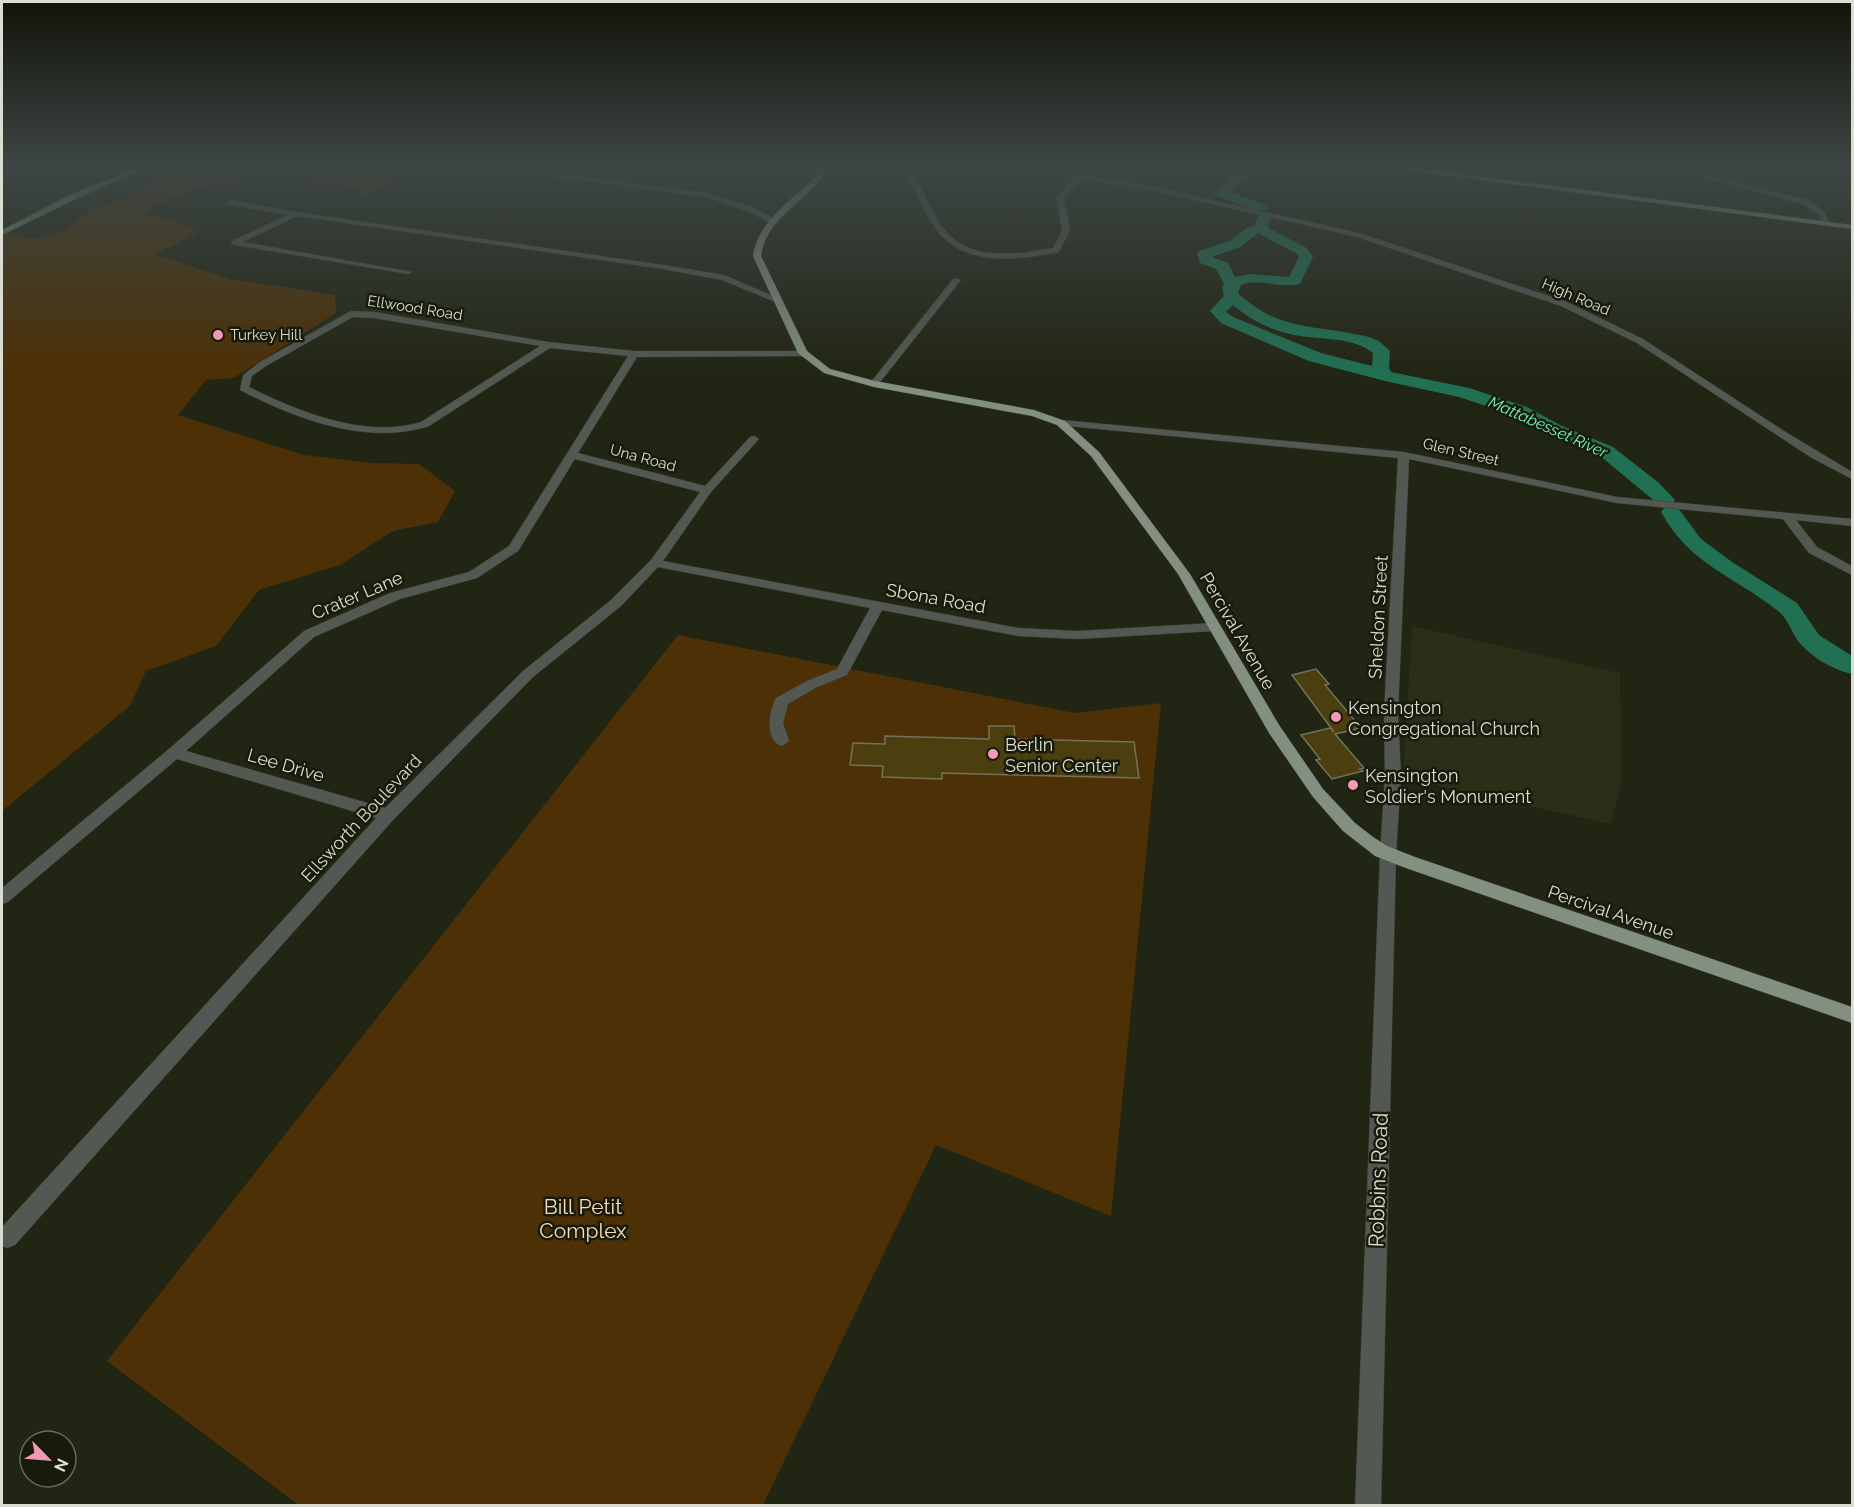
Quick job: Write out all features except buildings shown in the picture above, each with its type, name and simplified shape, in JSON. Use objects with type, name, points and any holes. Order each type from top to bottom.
[{"type":"main road","name":"Percival Avenue","points":[[760,236],[757,248],[758,256],[776,299],[803,353],[827,371],[874,384],[1034,413],[1061,423],[1095,454],[1144,517],[1184,574],[1305,777],[1349,827],[1375,847],[1388,854],[1852,1015]]},
{"type":"street","points":[[250,236],[236,243],[408,273]]},
{"type":"street","points":[[448,236],[724,278],[776,299]]},
{"type":"street","points":[[946,236],[960,247],[1002,255],[1024,256],[1056,250],[1063,236]]},
{"type":"street","name":"High Road","points":[[1367,236],[1591,315],[1691,372],[1826,463],[1852,476]]},
{"type":"street","points":[[874,384],[957,280]]},
{"type":"street","name":"Ellwood Road","points":[[548,345],[425,424],[416,429],[403,431],[383,431],[306,415],[244,388],[248,375],[262,364],[351,314],[374,315],[548,345],[634,354],[803,353]]},
{"type":"street","name":"Crater Lane","points":[[2,897],[174,753],[309,634],[395,596],[473,575],[514,548],[634,354]]},
{"type":"street","name":"Glen Street","points":[[1061,423],[1404,455],[1596,497],[1852,522]]},
{"type":"street","name":"Ellsworth Boulevard","points":[[7,1237],[388,815],[528,674],[616,603],[655,563],[707,490],[754,439]]},
{"type":"street","name":"Una Road","points":[[572,455],[707,490]]},
{"type":"street","name":"Sheldon Street","points":[[1388,854],[1393,776],[1391,713],[1404,455]]},
{"type":"street","points":[[1787,516],[1813,550],[1852,571]]},
{"type":"street","name":"Sbona Road","points":[[655,563],[1018,632],[1078,635],[1214,627]]},
{"type":"street","points":[[782,741],[776,723],[781,701],[812,684],[842,672],[878,606]]},
{"type":"street","name":"Lee Drive","points":[[174,753],[388,815]]},
{"type":"street","name":"Robbins Road","points":[[1368,1506],[1388,854]]},
{"type":"shaded area","points":[[1412,626],[1620,673],[1622,779],[1611,824],[1403,778]]},
{"type":"green space","points":[[2,236],[35,239],[45,236],[191,236],[155,255],[231,279],[335,295],[336,313],[234,378],[206,380],[178,415],[304,455],[372,463],[419,464],[455,491],[438,522],[393,531],[340,565],[259,590],[216,646],[146,671],[130,706],[2,811]]},
{"type":"green space","name":"Bill Petit Complex","points":[[678,635],[1075,713],[1161,703],[1111,1216],[936,1145],[763,1505],[299,1505],[107,1361]]},
{"type":"waterway","name":"Mattabesset River","points":[[1232,283],[1227,278],[1223,266],[1205,260],[1204,254],[1235,244],[1245,236]]},
{"type":"waterway","name":"Mattabesset River","points":[[1273,236],[1302,251],[1306,257],[1295,281],[1250,278],[1235,282],[1230,287],[1230,294],[1250,310],[1273,324],[1289,329],[1363,340],[1382,351],[1380,368],[1385,376],[1463,392],[1520,411],[1553,429],[1606,451],[1665,500]]},
{"type":"waterway","name":"Mattabesset River","points":[[1232,297],[1218,311],[1227,320],[1315,357],[1381,373]]},
{"type":"waterway","name":"Mattabesset River","points":[[1671,512],[1693,543],[1789,608],[1815,645],[1852,666]]},
{"type":"place","name":"Turkey Hill","points":[[218,335]]},
{"type":"place","name":"Kensington Congregational Church","points":[[1336,717]]},
{"type":"place","name":"Berlin Senior Center","points":[[993,754]]},
{"type":"place","name":"Kensington Soldier's Monument","points":[[1353,785]]}]
